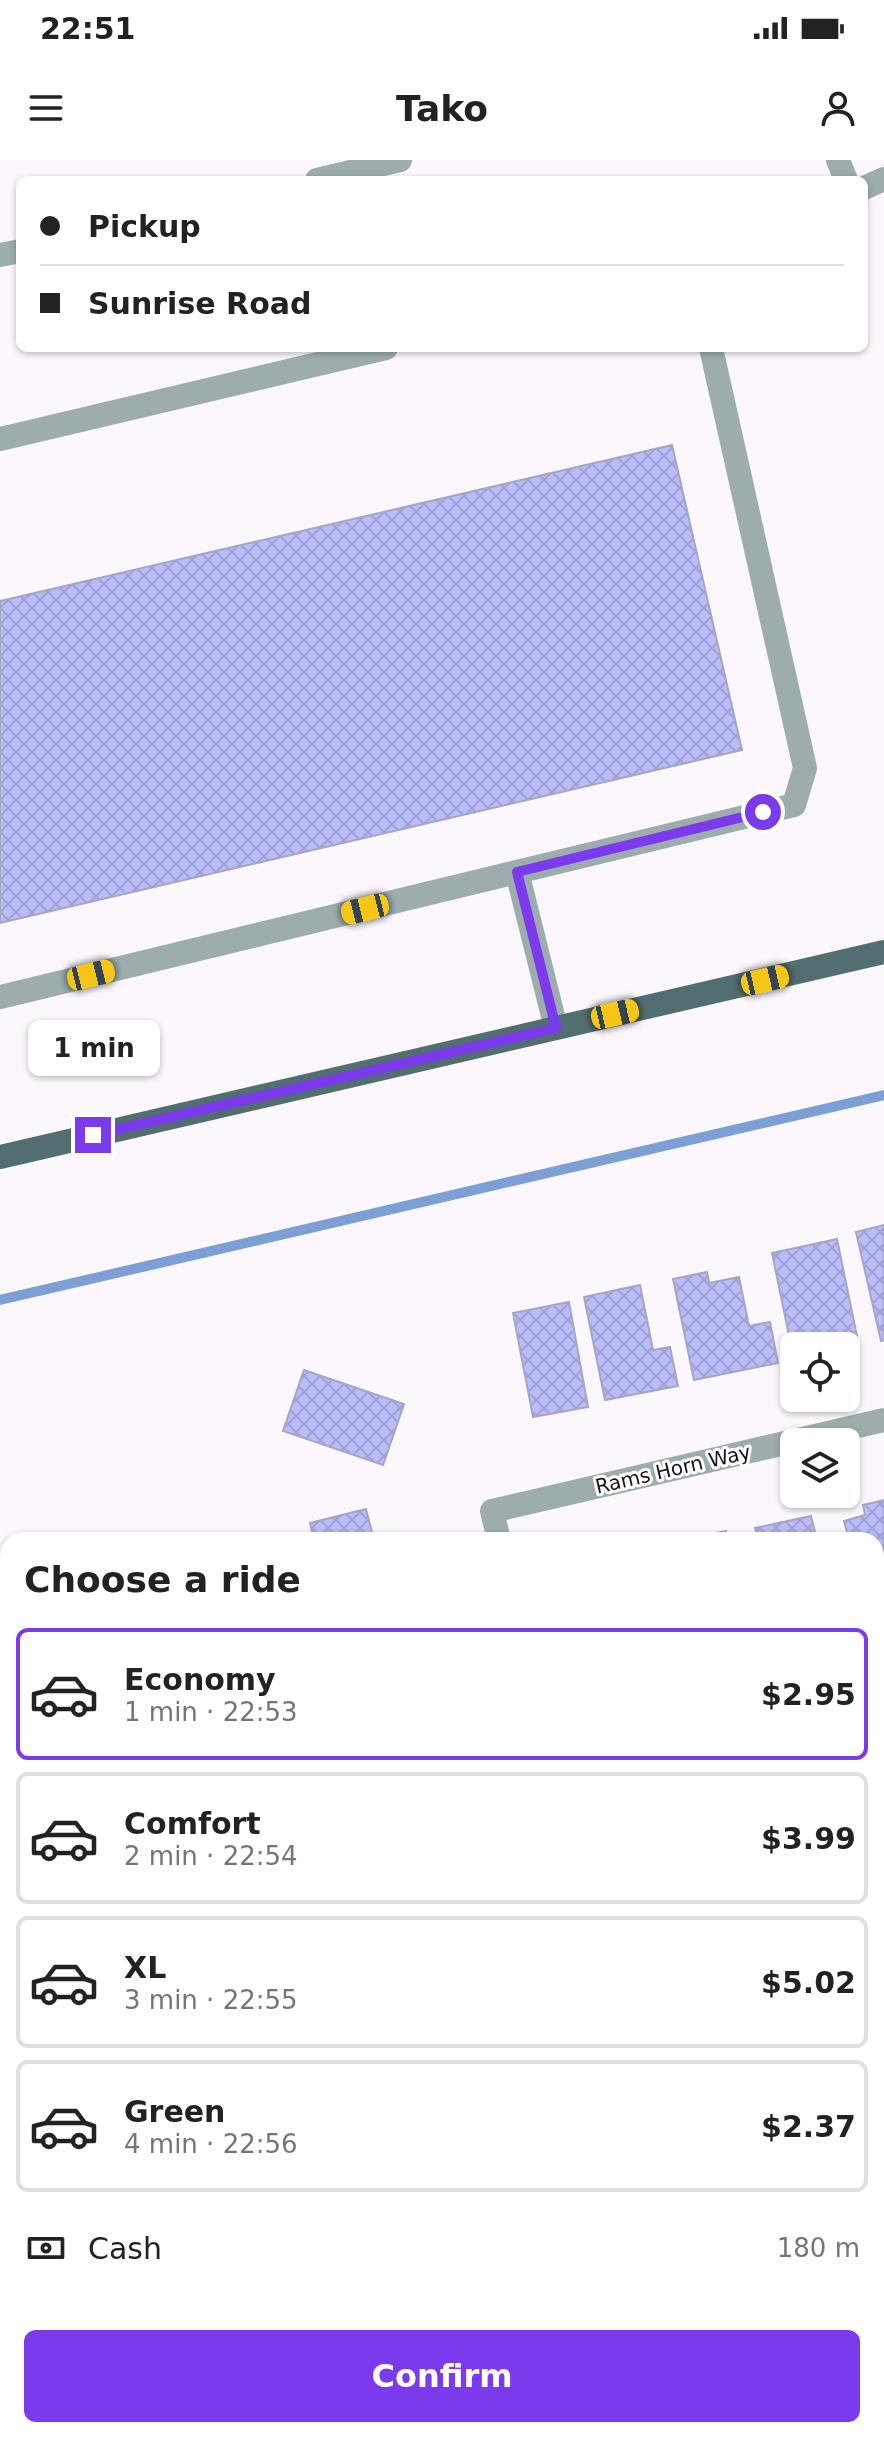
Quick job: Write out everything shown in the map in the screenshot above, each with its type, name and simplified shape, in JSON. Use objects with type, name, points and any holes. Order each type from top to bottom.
[{"type":"main road","points":[[0,1157],[884,952]]},
{"type":"street","points":[[334,176],[400,160]]},
{"type":"street","points":[[0,439],[369,352]]},
{"type":"street","points":[[0,997],[794,805],[805,768],[712,352]]},
{"type":"street","points":[[517,872],[556,1028]]},
{"type":"street","name":"Rams Horn Way","points":[[497,1532],[492,1511],[884,1420]]},
{"type":"building","points":[[672,445],[742,750],[0,923],[0,601]]},
{"type":"building","points":[[884,1225],[884,1340],[881,1341],[856,1232]]},
{"type":"building","points":[[837,1239],[856,1332],[788,1332],[772,1253]]},
{"type":"building","points":[[707,1272],[709,1283],[739,1277],[749,1326],[770,1322],[778,1363],[694,1380],[673,1279]]},
{"type":"building","points":[[640,1285],[653,1350],[670,1347],[678,1386],[605,1400],[584,1297]]},
{"type":"building","points":[[569,1302],[588,1407],[533,1417],[513,1313]]},
{"type":"building","points":[[304,1370],[404,1404],[383,1465],[283,1431]]},
{"type":"building","points":[[884,1500],[884,1532],[847,1532],[844,1521],[865,1515],[863,1505]]},
{"type":"building","points":[[366,1509],[372,1532],[312,1532],[310,1523]]},
{"type":"building","points":[[811,1516],[815,1532],[756,1532],[755,1528]]},
{"type":"waterway","points":[[0,1300],[884,1095]]},
{"type":"route","points":[[93,1135],[556,1028],[517,872],[763,812]]}]
